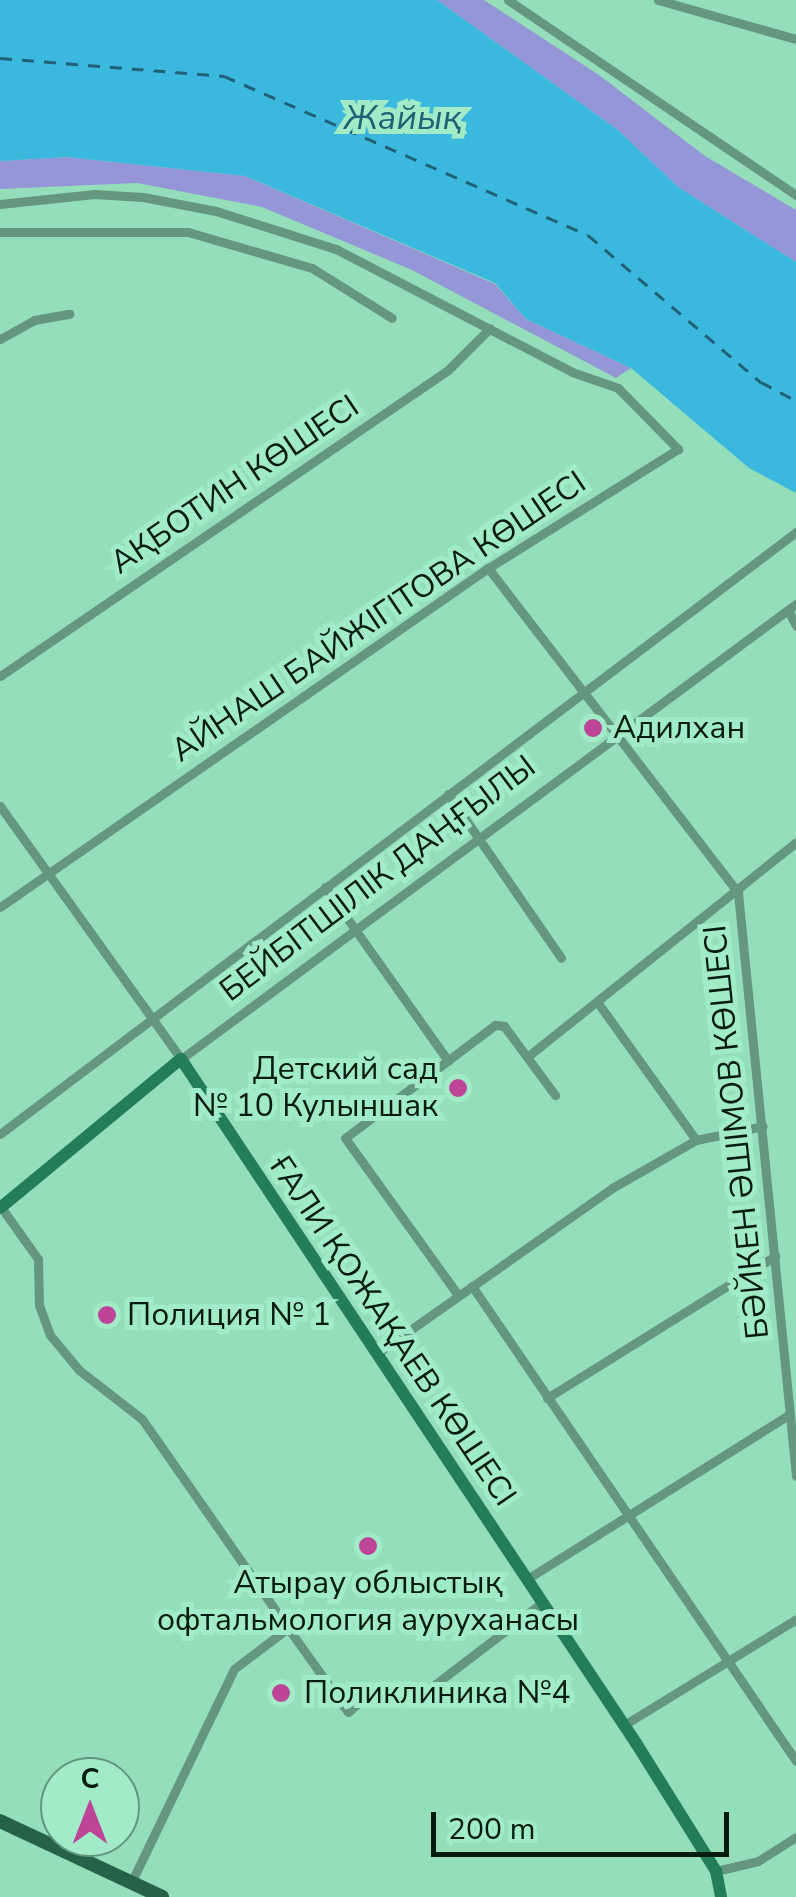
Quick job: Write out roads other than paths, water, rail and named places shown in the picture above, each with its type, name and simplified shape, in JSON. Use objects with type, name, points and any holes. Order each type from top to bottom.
[{"type":"main road","points":[[0,1821],[162,1897]]},
{"type":"street","points":[[508,0],[796,195]]},
{"type":"street","points":[[658,0],[796,39]]},
{"type":"street","points":[[0,204],[94,194],[216,211],[336,249],[490,328]]},
{"type":"street","points":[[0,232],[188,232],[312,268],[392,318]]},
{"type":"street","points":[[0,340],[34,320],[69,314]]},
{"type":"street","name":"АЙНАШ БАЙЖІГІТОВА КӨШЕСІ","points":[[0,907],[47,870],[488,568],[678,449],[618,388],[572,372],[490,328]]},
{"type":"street","name":"АҚБОТИН КӨШЕСІ","points":[[0,676],[448,370],[490,328]]},
{"type":"street","name":"БЕЙБІТШІЛІК ДАҢҒЫЛЫ","points":[[0,1134],[796,532]]},
{"type":"street","name":"БӘЙКЕН ӘШІМОВ КӨШЕСІ","points":[[488,568],[738,893],[792,1390],[790,1414],[796,1476]]},
{"type":"street","points":[[792,607],[796,626]]},
{"type":"street","name":"БЕЙБІТШІЛІК ДАҢҒЫЛЫ","points":[[0,1207],[181,1059],[358,933],[792,607]]},
{"type":"street","points":[[448,794],[561,958]]},
{"type":"street","name":"ҒАЛИ ҚОЖАҚАЕВ КӨШЕСІ","points":[[0,806],[153,1016],[543,1602],[716,1871],[720,1897]]},
{"type":"street","points":[[527,1057],[738,893],[796,842]]},
{"type":"street","points":[[324,887],[448,1061]]},
{"type":"street","points":[[598,1003],[696,1140]]},
{"type":"street","points":[[458,1295],[345,1138],[499,1024],[555,1095]]},
{"type":"street","points":[[376,1354],[612,1188],[696,1140],[763,1126]]},
{"type":"street","points":[[0,1207],[38,1259],[39,1305],[50,1336],[78,1370],[142,1419],[348,1712],[376,1688],[433,1686],[543,1602]]},
{"type":"street","points":[[548,1398],[775,1256]]},
{"type":"street","points":[[472,1286],[796,1761]]},
{"type":"street","points":[[527,1578],[790,1414]]},
{"type":"street","points":[[624,1725],[726,1658],[796,1619]]},
{"type":"street","points":[[132,1883],[234,1669],[288,1628]]},
{"type":"street","points":[[716,1871],[758,1861],[796,1836]]},
{"type":"water","name":"Жайық","points":[[0,0],[437,0],[618,130],[678,187],[796,262],[796,493],[749,468],[631,368],[526,319],[495,283],[245,176],[67,157],[0,161]]},
{"type":"place","name":"Адилхан","points":[[593,728]]},
{"type":"place","name":"Детский сад № 10 Кулыншак","points":[[458,1088]]},
{"type":"place","name":"Полиция № 1","points":[[107,1315]]},
{"type":"place","name":"Атырау облыстық офтальмология ауруханасы","points":[[368,1546]]},
{"type":"place","name":"Поликлиника №4","points":[[281,1693]]}]
